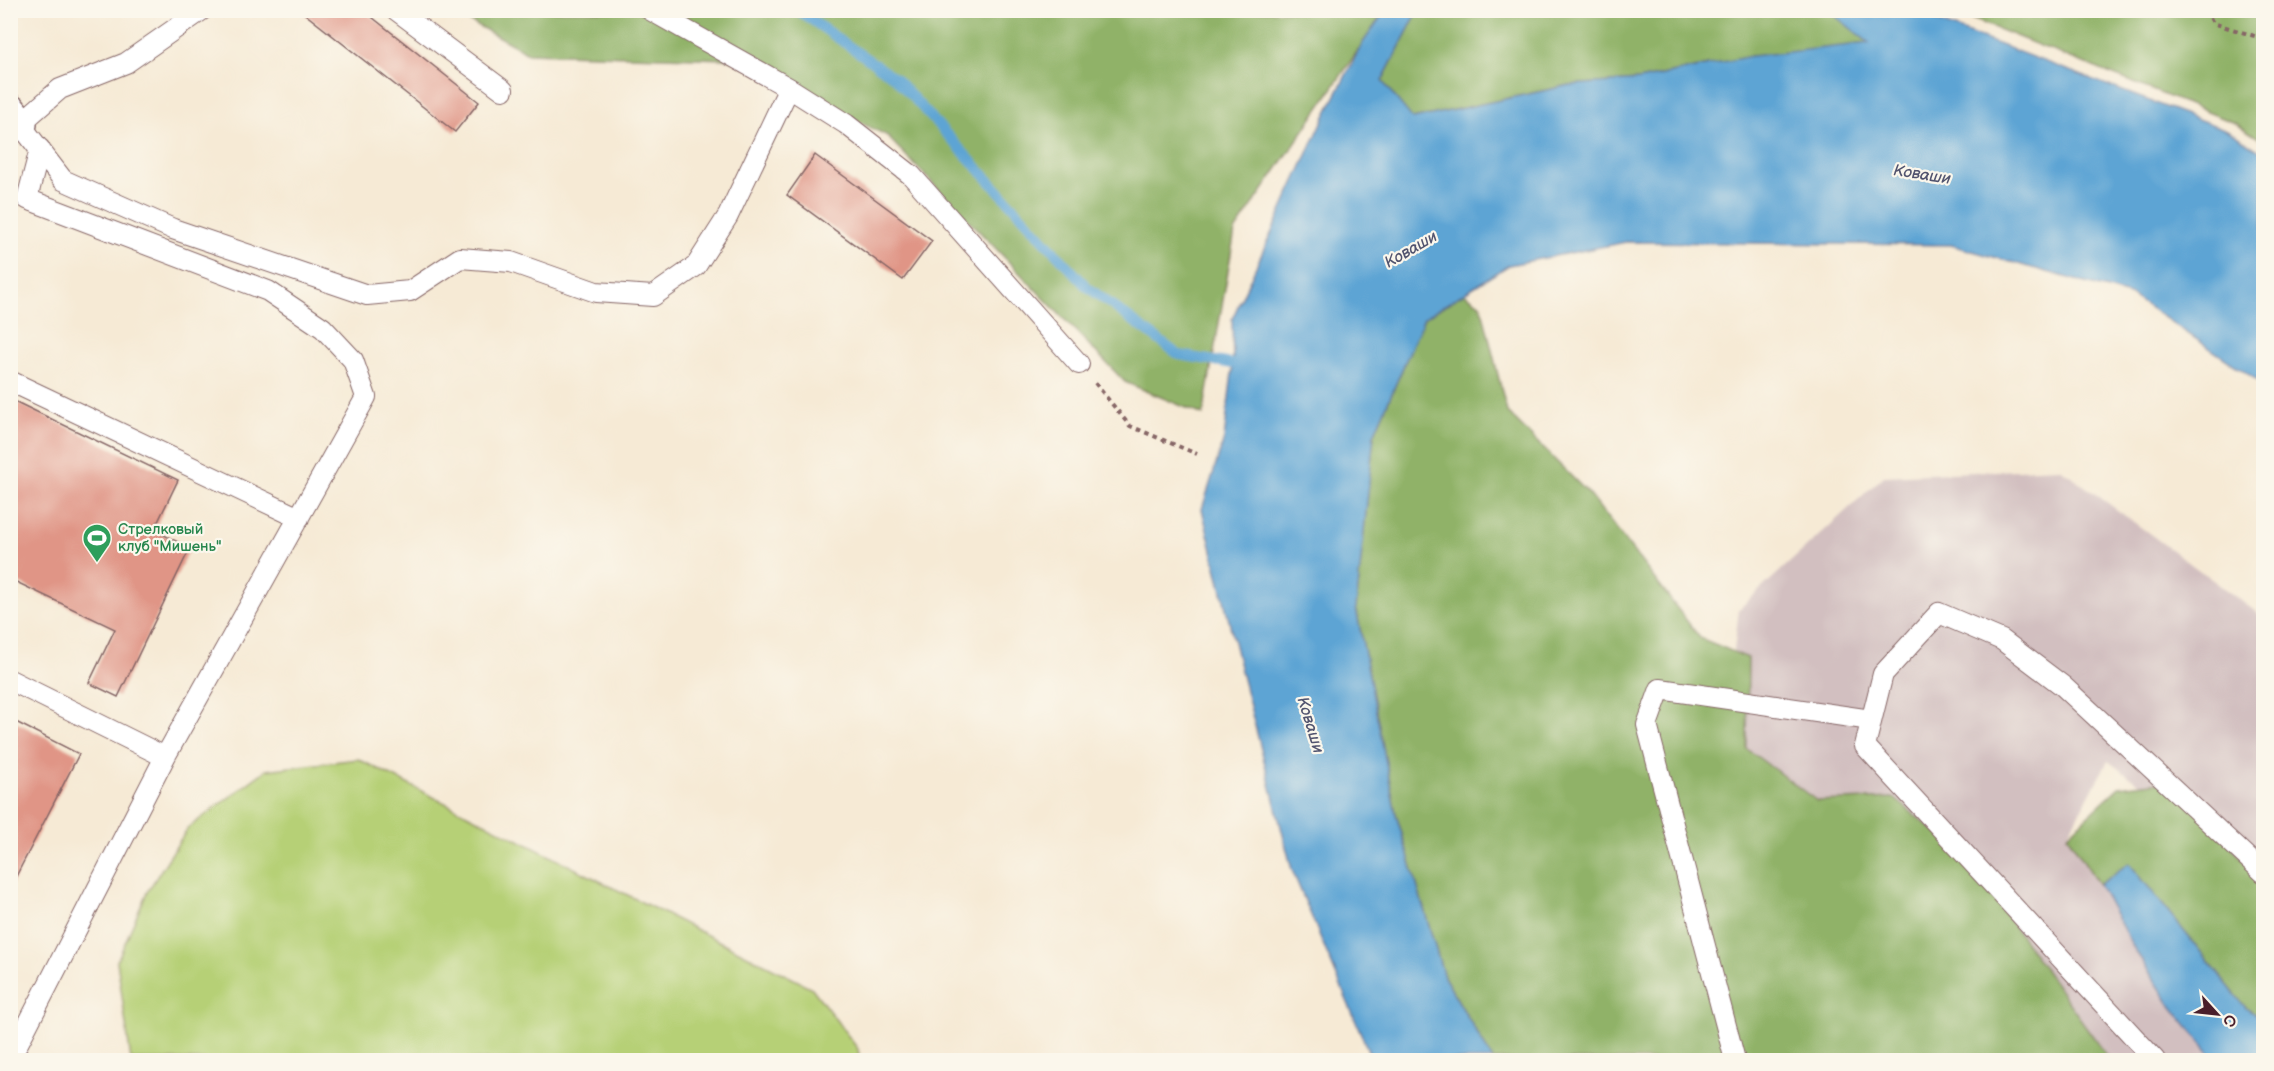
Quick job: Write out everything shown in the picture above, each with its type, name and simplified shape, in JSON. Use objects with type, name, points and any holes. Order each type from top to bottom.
[{"type":"lane","points":[[202,10],[126,63],[60,89],[15,117],[63,180],[173,229],[367,295],[410,291],[460,258],[511,262],[596,292],[653,296],[696,266],[728,216],[789,88]]},
{"type":"lane","points":[[396,10],[503,90]]},
{"type":"lane","points":[[650,10],[789,88],[846,124],[911,175],[1079,364]]},
{"type":"lane","points":[[10,1059],[165,757],[366,397],[353,360],[323,328],[268,291],[27,199],[40,149]]},
{"type":"lane","points":[[10,381],[298,518]]},
{"type":"lane","points":[[2155,1060],[1865,746],[1883,674],[1939,613],[2002,640],[2063,686],[2264,873]]},
{"type":"lane","points":[[10,680],[165,757]]},
{"type":"lane","points":[[1735,1060],[1647,725],[1660,689],[1871,720]]},
{"type":"path","points":[[2206,10],[2213,23],[2264,39]]},
{"type":"path","points":[[1079,364],[1130,426],[1197,453]]},
{"type":"shaded area","points":[[2060,468],[2263,617],[2263,884],[2239,855],[2108,761],[2067,835],[2263,1060],[2024,1060],[1720,767],[1739,609],[1884,476]]},
{"type":"green space","points":[[451,11],[1385,11],[1235,231],[1203,415],[1125,382],[886,135],[729,59],[528,53]]},
{"type":"green space","points":[[1418,11],[1829,11],[1870,43],[1708,65],[1639,80],[1570,85],[1412,119],[1382,81]]},
{"type":"green space","points":[[1952,11],[2263,11],[2263,141],[2235,123]]},
{"type":"green space","points":[[1464,293],[1481,305],[1507,412],[1589,494],[1700,638],[1748,658],[1747,749],[1817,801],[1894,798],[1962,854],[2110,1060],[1493,1060],[1444,977],[1396,814],[1356,608],[1374,435],[1424,318]]},
{"type":"green space","points":[[358,759],[812,988],[858,1049],[860,1060],[131,1060],[117,961],[147,892],[188,828],[266,770]]},
{"type":"green space","points":[[2176,780],[2263,884],[2263,1020],[2246,1008],[2129,863],[2099,885],[2067,835],[2119,787]]},
{"type":"water","name":"Коваши","points":[[1915,10],[1939,22],[2227,130],[2263,153],[2263,384],[2132,296],[1951,245],[1626,242],[1509,265],[1424,318],[1374,435],[1356,608],[1396,814],[1444,977],[1493,1060],[1372,1060],[1292,870],[1202,509],[1224,439],[1233,364],[1232,319],[1323,120],[1362,44],[1385,11],[1418,11],[1382,81],[1413,119],[1570,85],[1639,80],[1751,56],[1869,43],[1829,11]]},
{"type":"water","points":[[2129,863],[2246,1008],[2263,1020],[2263,1060],[2215,1060],[2172,1007],[2135,950],[2099,885]]},
{"type":"building","points":[[300,10],[363,10],[479,102],[455,132]]},
{"type":"building","points":[[815,155],[932,241],[903,280],[787,195]]},
{"type":"building","name":"Стрелковый клуб \"Мишень\"","points":[[10,399],[178,480],[154,530],[190,548],[118,697],[89,683],[115,629],[10,579]]},
{"type":"building","points":[[10,719],[79,754],[10,888]]},
{"type":"waterway","points":[[797,10],[895,78],[1086,286],[1179,355],[1233,364]]},
{"type":"place","name":"Стрелковый клуб \"Мишень\"","points":[[97,564]]}]
